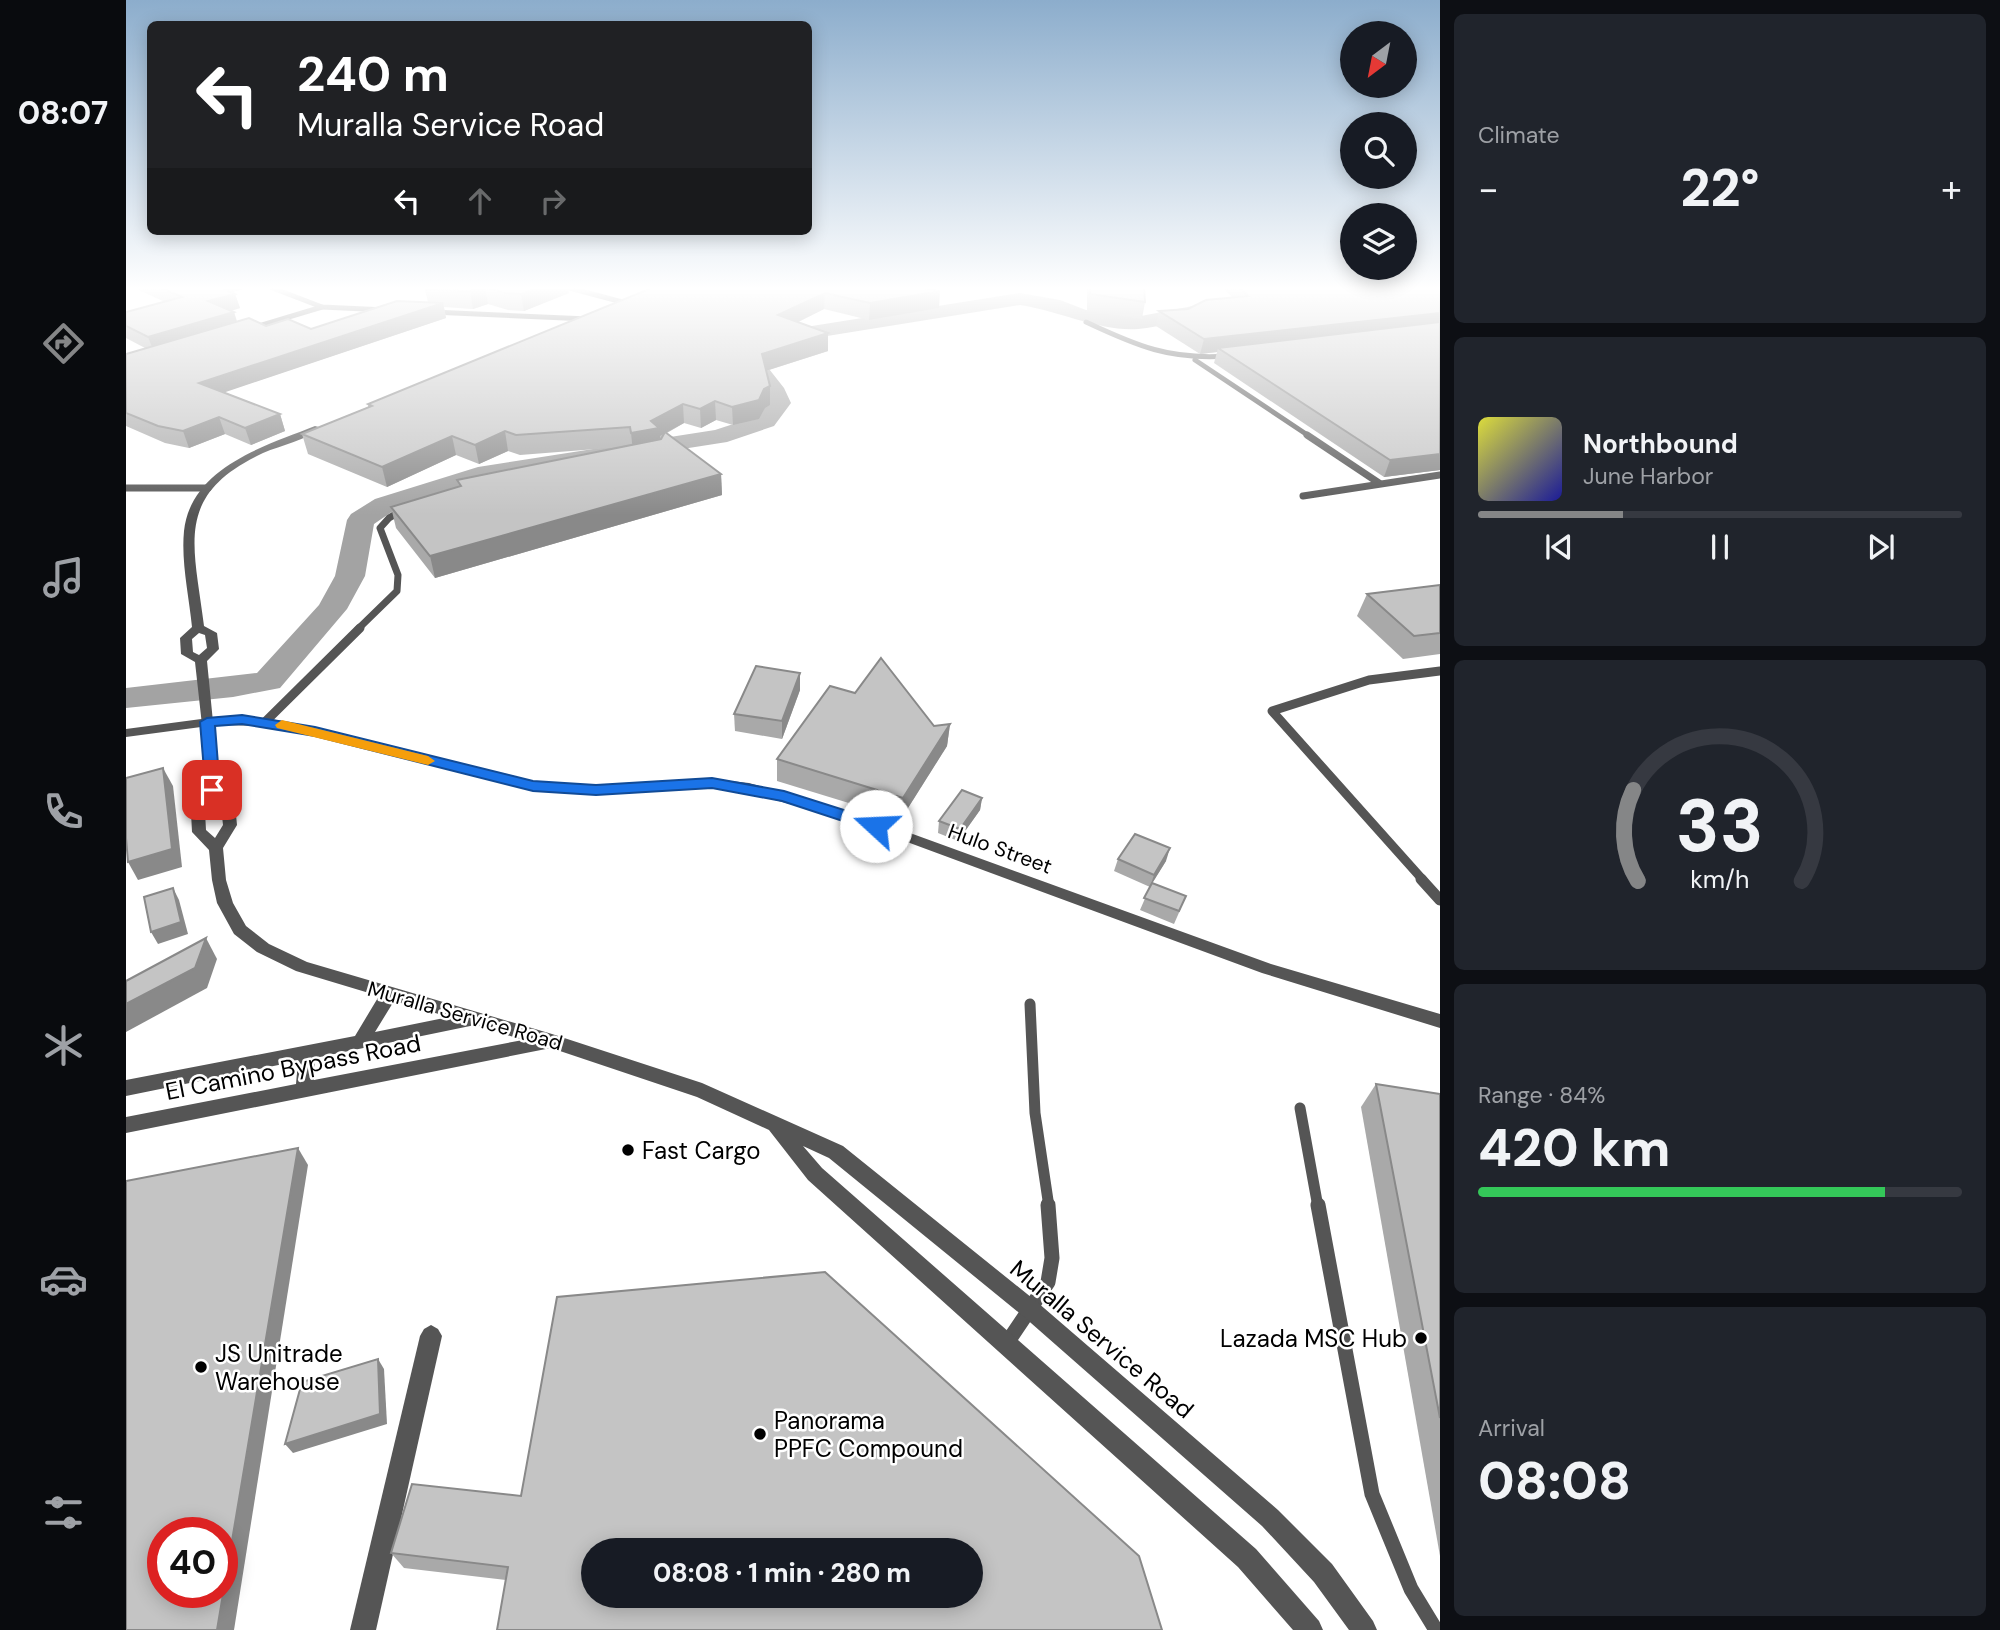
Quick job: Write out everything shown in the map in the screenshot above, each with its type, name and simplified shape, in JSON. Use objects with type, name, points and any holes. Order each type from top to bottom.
[{"type":"street","points":[[198,628],[189,530],[192,515],[208,488],[220,476],[251,456],[331,423]]},
{"type":"street","points":[[198,628],[211,633],[213,649],[201,660],[187,654],[186,638],[198,628]]},
{"type":"street","name":"Muralla Service Road","points":[[201,660],[212,790],[198,812],[199,832],[216,848]]},
{"type":"street","name":"Hulo Street","points":[[126,733],[224,720],[265,722],[315,731],[533,786],[596,790],[712,783],[784,796],[850,816],[1268,970],[1440,1021]]},
{"type":"street","name":"Muralla Service Road","points":[[212,790],[228,805],[230,825],[216,848],[219,880],[225,903],[240,930],[263,948],[302,967],[552,1041],[702,1091],[836,1152],[1030,1309],[1270,1518],[1323,1573],[1364,1630]]},
{"type":"street","points":[[360,1042],[389,994]]},
{"type":"street","name":"El Camino Bypass Road","points":[[126,1088],[472,1019]]},
{"type":"street","name":"El Camino Bypass Road","points":[[126,1125],[552,1041]]},
{"type":"street","points":[[305,1090],[307,1052]]},
{"type":"street","name":"Muralla Service Road","points":[[775,1126],[815,1174],[1247,1558],[1310,1630]]},
{"type":"street","points":[[363,1630],[431,1336]]},
{"type":"lane","points":[[1200,363],[1379,484]]},
{"type":"lane","points":[[1304,496],[1440,475]]},
{"type":"lane","points":[[126,488],[208,488]]},
{"type":"lane","points":[[265,722],[397,592],[400,582],[398,573],[380,537],[380,528],[400,511],[416,506]]},
{"type":"lane","points":[[1440,671],[1369,680],[1272,710],[1440,900]]},
{"type":"lane","points":[[1007,1343],[1048,1282],[1052,1258],[1049,1210],[1035,1113],[1030,1004]]},
{"type":"lane","points":[[1300,1108],[1372,1494],[1411,1589],[1436,1630]]},
{"type":"building","points":[[126,363],[260,363],[199,383],[280,414],[245,428],[219,417],[183,431],[158,426],[126,413]]},
{"type":"building","points":[[468,363],[764,363],[770,386],[764,389],[759,400],[732,407],[715,401],[700,409],[683,404],[651,421],[659,428],[631,433],[630,427],[516,435],[505,431],[475,445],[452,436],[382,467],[302,434],[372,406],[368,404]]},
{"type":"building","points":[[1241,363],[1440,363],[1440,454],[1390,460]]},
{"type":"building","points":[[665,432],[721,474],[430,556],[391,507],[461,486],[457,480],[661,439]]},
{"type":"building","points":[[1440,585],[1440,633],[1414,636],[1367,594]]},
{"type":"building","points":[[881,658],[934,726],[950,724],[903,798],[777,759],[830,686],[855,693]]},
{"type":"building","points":[[756,666],[800,673],[782,721],[734,714]]},
{"type":"building","points":[[163,768],[172,849],[128,862],[126,778]]},
{"type":"building","points":[[962,790],[982,798],[960,829],[939,821]]},
{"type":"building","points":[[1135,834],[1170,848],[1154,875],[1118,859]]},
{"type":"building","points":[[1152,883],[1186,896],[1179,911],[1144,898]]},
{"type":"building","points":[[173,888],[181,922],[151,932],[144,897]]},
{"type":"building","points":[[206,938],[195,968],[126,1004],[126,981]]},
{"type":"building","points":[[1376,1084],[1440,1094],[1440,1418]]},
{"type":"building","name":"JS Unitrade Warehouse","points":[[298,1148],[236,1517],[147,1517],[147,1608],[221,1608],[217,1630],[126,1630],[126,1181]]},
{"type":"building","name":"Panorama PPFC Compound","points":[[825,1272],[1139,1556],[1162,1630],[497,1630],[508,1567],[391,1553],[412,1484],[521,1496],[557,1297]]},
{"type":"building","points":[[378,1359],[380,1414],[285,1444],[302,1382]]},
{"type":"waterway","points":[[126,698],[268,681],[332,609],[350,576],[361,520],[384,505],[487,472],[718,437],[766,421],[779,403],[773,388],[753,363]]},
{"type":"slow traffic","points":[[282,725],[428,761]]},
{"type":"place","name":"Fast Cargo","points":[[628,1150]]},
{"type":"place","name":"Lazada MSC Hub","points":[[1421,1338]]},
{"type":"place","name":"JS Unitrade Warehouse","points":[[201,1367]]},
{"type":"place","name":"Panorama PPFC Compound","points":[[760,1434]]},
{"type":"route","points":[[212,790],[207,722],[242,720],[315,731],[533,786],[596,790],[712,783],[784,796],[876,826]]}]
